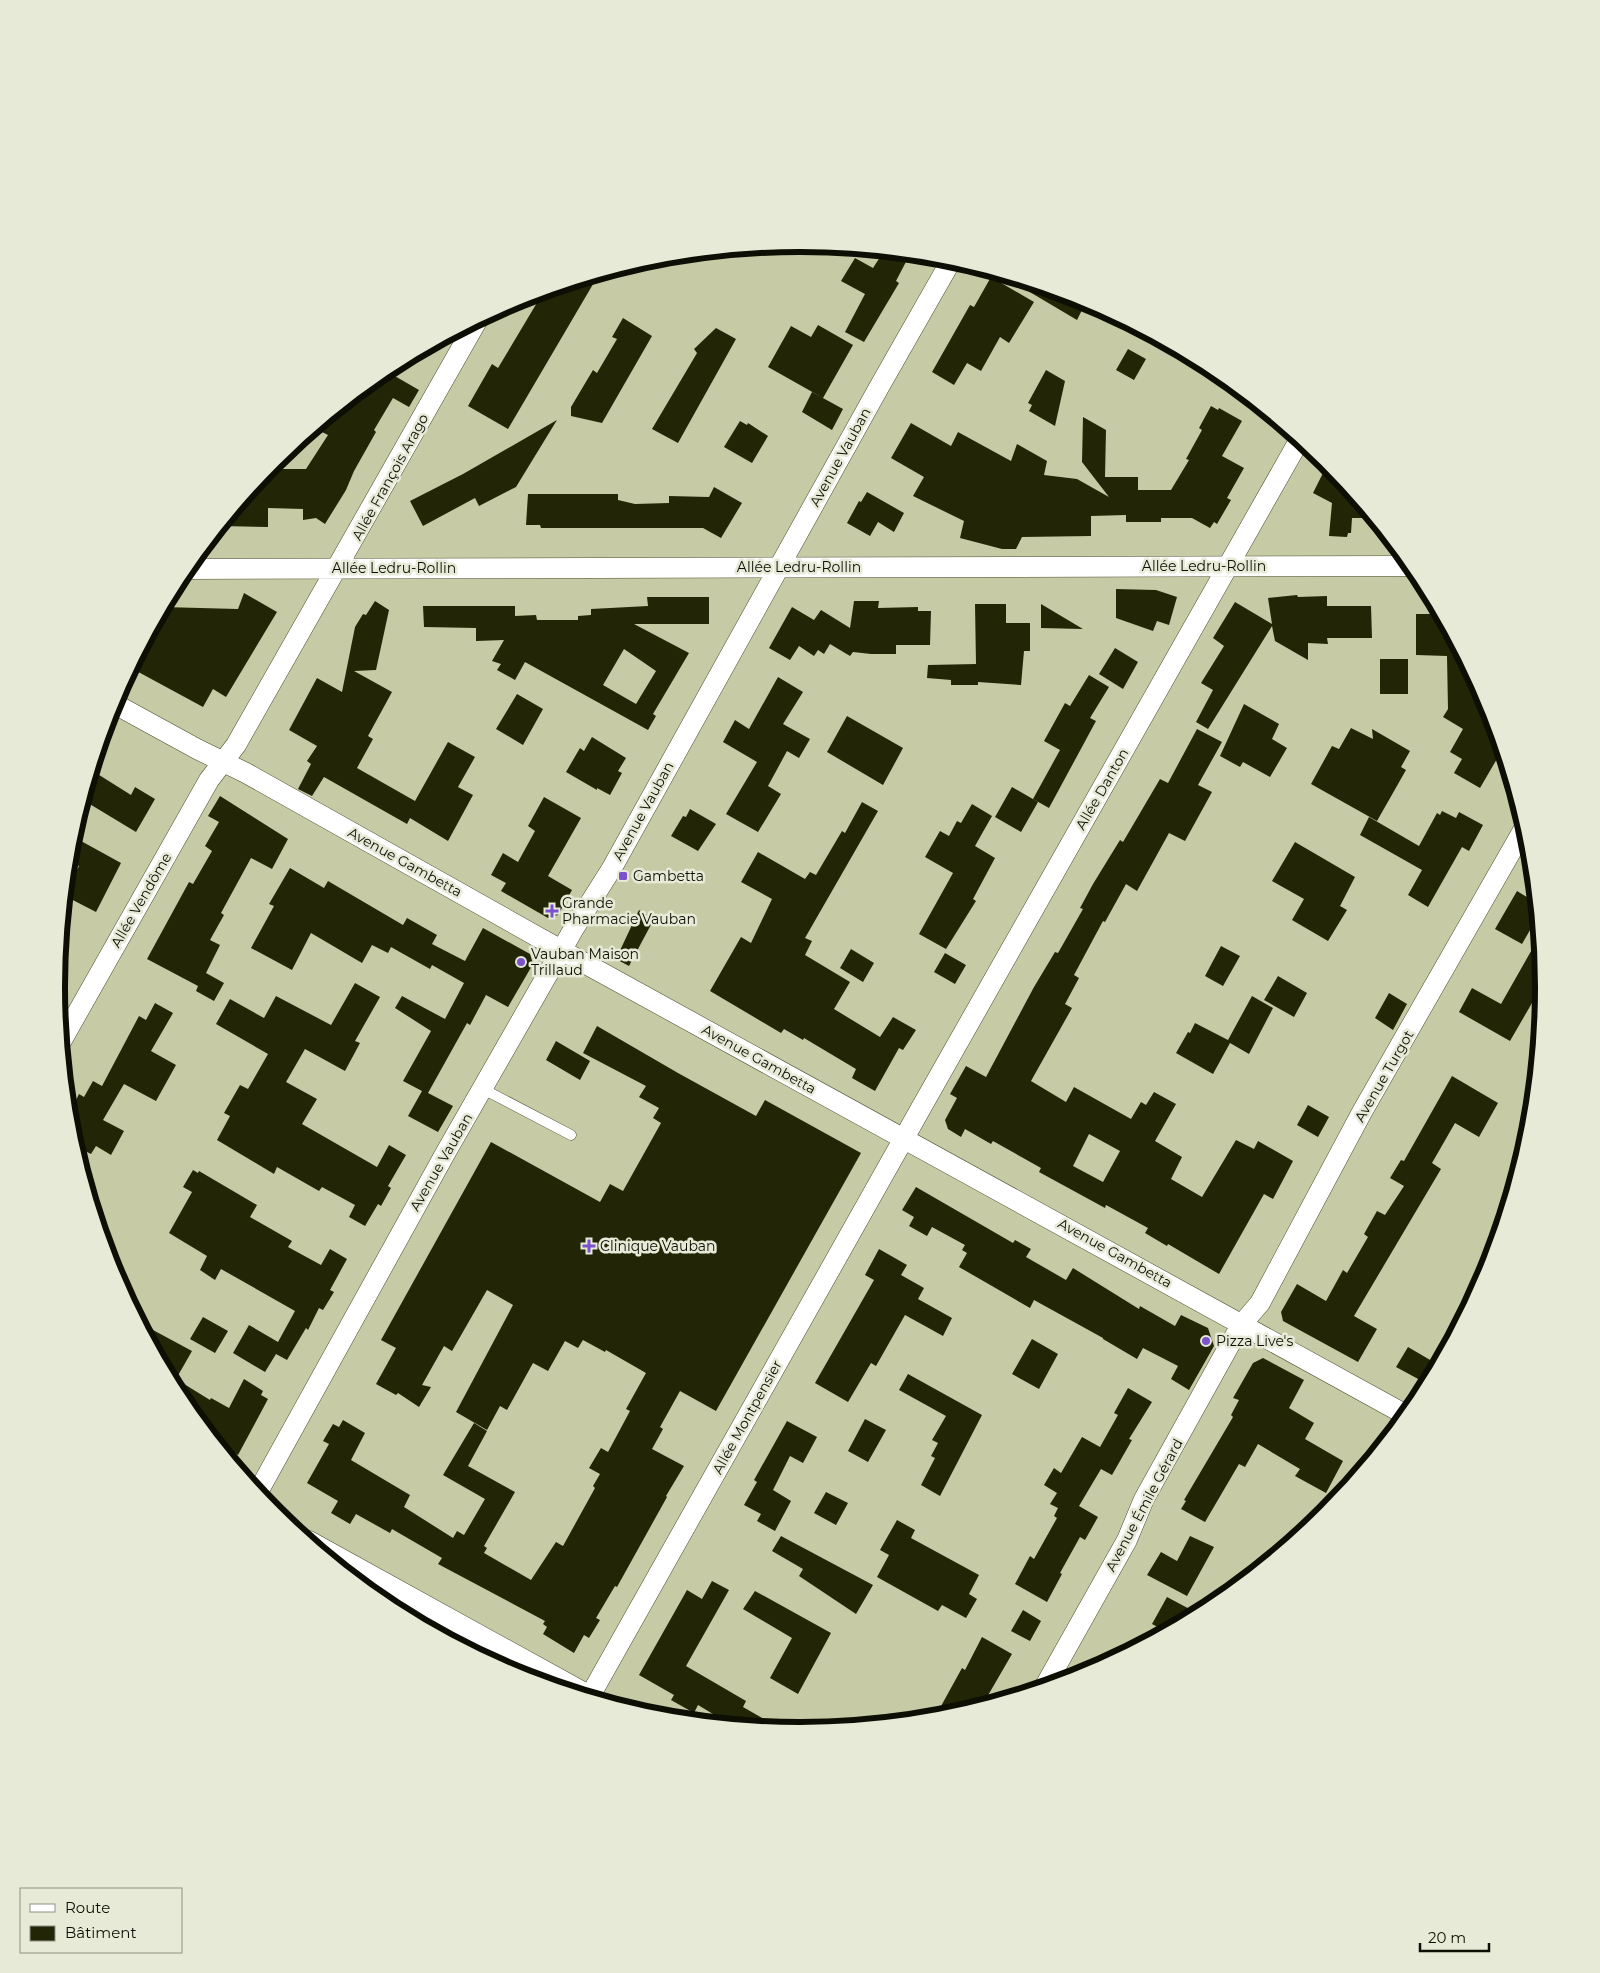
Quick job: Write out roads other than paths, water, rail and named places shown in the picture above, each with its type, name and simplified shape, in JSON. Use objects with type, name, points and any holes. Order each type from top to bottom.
[{"type":"street","name":"Avenue Vauban","points":[[261,1486],[446,1152],[561,950],[612,868],[778,567],[947,267]]},
{"type":"street","name":"Allée François Arago","points":[[222,762],[236,744],[338,569],[473,328]]},
{"type":"street","name":"Allée Danton","points":[[904,1138],[1297,445]]},
{"type":"street","name":"Allée Ledru-Rollin","points":[[195,569],[1402,566]]},
{"type":"street","name":"Avenue Gambetta","points":[[121,706],[222,762],[246,773],[561,950],[1399,1411]]},
{"type":"street","name":"Allée Vendôme","points":[[67,1031],[209,780],[222,762]]},
{"type":"street","name":"Avenue Turgot","points":[[1242,1324],[1260,1303],[1362,1112],[1520,837]]},
{"type":"street","name":"Allée Montpensier","points":[[593,1691],[904,1138]]},
{"type":"street","name":"Avenue Émile Gérard","points":[[1051,1677],[1126,1540],[1144,1499],[1242,1324]]},
{"type":"street","points":[[337,1557],[565,1682]]},
{"type":"lane","points":[[483,1089],[571,1135]]},
{"type":"place","name":"Gambetta","points":[[623,876]]},
{"type":"place","name":"Grande Pharmacie Vauban","points":[[552,911]]},
{"type":"place","name":"Vauban Maison Trillaud","points":[[521,962]]},
{"type":"place","name":"Clinique Vauban","points":[[589,1246]]},
{"type":"place","name":"Pizza Live's","points":[[1206,1341]]}]
